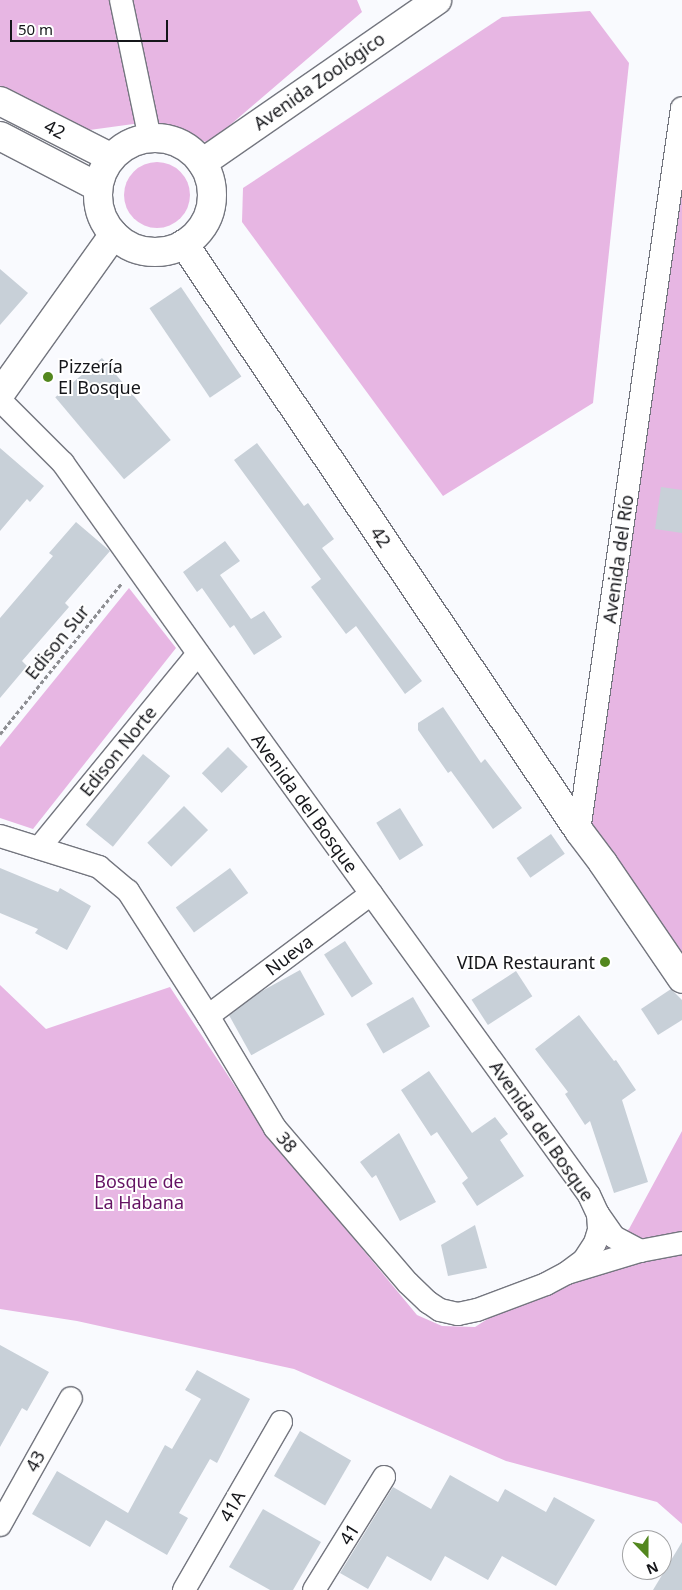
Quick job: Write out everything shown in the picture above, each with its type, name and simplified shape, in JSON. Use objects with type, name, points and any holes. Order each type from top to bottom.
[{"type":"street","points":[[121,0],[150,138]]},
{"type":"street","name":"Avenida Zoológico","points":[[202,163],[437,0]]},
{"type":"street","name":"42","points":[[0,101],[110,157]]},
{"type":"street","name":"Avenida del Río","points":[[579,831],[682,108]]},
{"type":"street","name":"42","points":[[0,136],[98,187]]},
{"type":"street","points":[[150,138],[165,139],[179,144],[192,152],[202,163],[210,180],[212,198],[208,216],[198,232],[184,244],[167,250],[148,252],[134,249],[114,234],[105,223],[99,207],[98,187],[102,170],[110,157],[135,142],[150,138]]},
{"type":"street","points":[[0,394],[114,234]]},
{"type":"street","name":"42","points":[[184,244],[579,831]]},
{"type":"street","name":"Avenida del Bosque","points":[[0,400],[63,463],[371,894],[590,1194],[598,1214],[614,1237],[640,1251]]},
{"type":"street","name":"Edison Norte","points":[[39,848],[198,654]]},
{"type":"street","points":[[579,831],[603,862],[682,979]]},
{"type":"street","name":"38","points":[[0,836],[99,867],[128,891],[208,1016],[275,1128],[408,1284],[425,1300],[440,1310],[458,1314],[478,1310],[544,1285],[567,1273],[640,1251]]},
{"type":"street","name":"Nueva","points":[[208,1016],[371,894]]},
{"type":"street","name":"Avenida del Bosque","points":[[567,1273],[584,1260],[595,1243],[599,1230],[598,1214]]},
{"type":"street","points":[[640,1251],[682,1243]]},
{"type":"street","name":"43","points":[[0,1525],[71,1398]]},
{"type":"street","name":"41A","points":[[184,1590],[280,1422]]},
{"type":"street","name":"41","points":[[314,1590],[384,1478]]},
{"type":"path","name":"Edison Sur","points":[[0,734],[136,566]]},
{"type":"green space","points":[[0,0],[357,0],[362,12],[209,143],[148,122],[75,132],[0,95]]},
{"type":"green space","points":[[590,11],[629,63],[593,403],[443,496],[242,222],[243,188],[502,17]]},
{"type":"green space","points":[[682,121],[682,994],[579,831]]},
{"type":"green space","points":[[151,162],[163,162],[175,167],[185,177],[190,189],[188,208],[175,223],[163,228],[151,228],[139,223],[129,213],[124,201],[124,189],[129,177],[139,167]]},
{"type":"green space","points":[[129,588],[176,648],[33,829],[0,818],[0,747]]},
{"type":"green space","name":"Bosque de La Habana","points":[[0,985],[46,1029],[170,987],[263,1129],[417,1315],[442,1326],[475,1327],[629,1229],[682,1131],[682,1524],[657,1502],[506,1461],[294,1369],[77,1321],[0,1309]]},
{"type":"building","points":[[0,269],[28,293],[0,325]]},
{"type":"building","points":[[181,287],[241,377],[210,398],[149,308]]},
{"type":"building","points":[[102,358],[171,440],[124,479],[55,397]]},
{"type":"building","points":[[257,443],[304,506],[308,503],[334,539],[322,548],[422,681],[405,694],[356,626],[346,634],[311,587],[321,579],[234,460]]},
{"type":"building","points":[[0,448],[44,486],[30,502],[27,499],[0,531]]},
{"type":"building","points":[[661,487],[682,490],[682,533],[655,529]]},
{"type":"building","points":[[76,522],[110,551],[65,603],[69,607],[22,661],[27,666],[0,698],[0,618],[53,556],[49,553]]},
{"type":"building","points":[[225,541],[240,561],[220,575],[251,619],[264,611],[282,637],[254,655],[234,625],[230,628],[202,588],[197,592],[183,572]]},
{"type":"building","points":[[443,707],[481,763],[485,759],[522,808],[493,829],[451,771],[448,773],[418,730],[418,723]]},
{"type":"building","points":[[228,747],[248,767],[222,793],[202,773]]},
{"type":"building","points":[[143,754],[170,776],[113,847],[86,825]]},
{"type":"building","points":[[184,806],[208,830],[171,867],[147,843]]},
{"type":"building","points":[[400,808],[423,845],[400,860],[376,823]]},
{"type":"building","points":[[551,834],[565,854],[530,878],[517,858]]},
{"type":"building","points":[[0,868],[58,892],[60,888],[91,906],[67,950],[35,933],[38,929],[0,913]]},
{"type":"building","points":[[230,868],[248,893],[194,932],[176,907]]},
{"type":"building","points":[[345,941],[373,984],[352,997],[324,955]]},
{"type":"building","points":[[300,970],[325,1015],[251,1055],[227,1011]]},
{"type":"building","points":[[516,971],[532,996],[488,1025],[472,1000]]},
{"type":"building","points":[[671,989],[682,1000],[682,1020],[658,1035],[641,1009]]},
{"type":"building","points":[[413,997],[430,1026],[383,1053],[366,1024]]},
{"type":"building","points":[[579,1015],[614,1061],[616,1060],[636,1090],[622,1100],[648,1182],[614,1193],[590,1121],[585,1125],[565,1094],[568,1092],[535,1049]]},
{"type":"building","points":[[429,1071],[472,1133],[495,1117],[508,1134],[500,1140],[524,1176],[477,1206],[462,1183],[468,1178],[437,1132],[431,1136],[401,1090]]},
{"type":"building","points":[[399,1133],[436,1202],[400,1221],[376,1175],[372,1178],[360,1162]]},
{"type":"building","points":[[475,1225],[487,1268],[448,1276],[441,1245]]},
{"type":"building","points":[[0,1345],[49,1372],[27,1411],[22,1408],[0,1447]]},
{"type":"building","points":[[197,1370],[250,1399],[217,1463],[210,1459],[179,1513],[188,1518],[167,1555],[106,1520],[90,1547],[32,1514],[57,1471],[128,1513],[165,1445],[172,1449],[201,1399],[185,1390]]},
{"type":"building","points":[[300,1431],[351,1460],[325,1506],[274,1476]]},
{"type":"building","points":[[450,1475],[498,1502],[505,1489],[546,1512],[554,1497],[595,1520],[556,1586],[502,1556],[488,1580],[445,1556],[431,1581],[387,1556],[368,1589],[340,1573],[393,1487],[431,1509]]},
{"type":"building","points":[[263,1509],[321,1542],[293,1590],[270,1590],[229,1567]]},
{"type":"building","points":[[682,1542],[682,1590],[653,1590],[659,1580],[672,1580],[672,1559]]},
{"type":"place","name":"Pizzería El Bosque","points":[[48,377]]},
{"type":"place","name":"VIDA Restaurant","points":[[605,962]]}]
